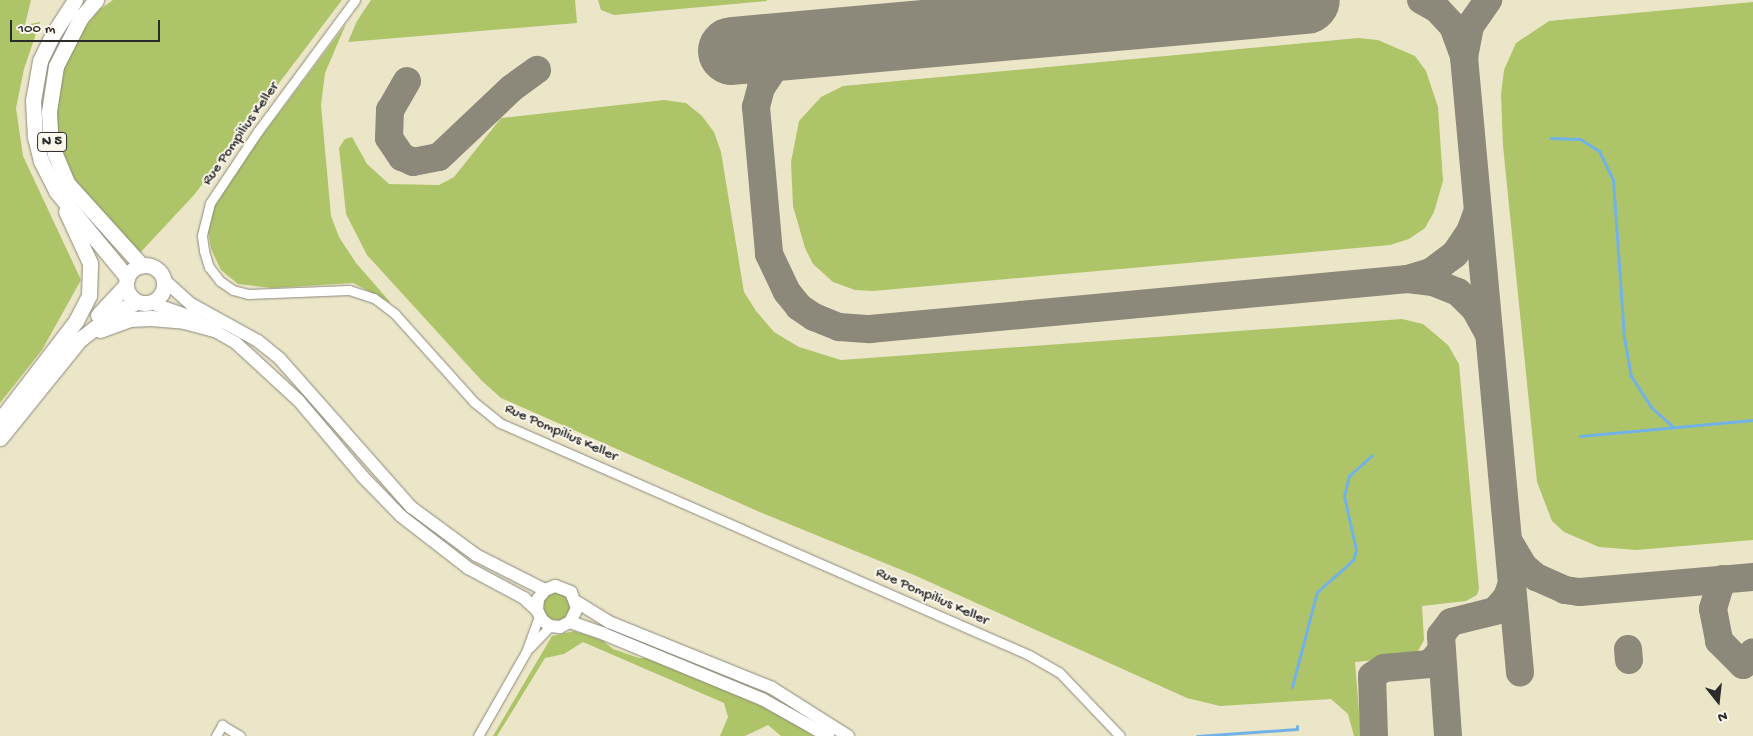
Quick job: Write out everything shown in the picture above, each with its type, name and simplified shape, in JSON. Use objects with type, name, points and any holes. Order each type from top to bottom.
[{"type":"main road","name":"N 5","points":[[76,0],[53,34],[40,61],[33,100],[35,137],[41,160],[56,190],[127,281]]},
{"type":"main road","name":"N 5","points":[[96,0],[81,17],[56,66],[49,112],[50,132],[55,154],[68,184],[142,266]]},
{"type":"main road","points":[[0,420],[37,374],[83,309],[91,278],[85,246],[56,190]]},
{"type":"main road","points":[[37,374],[70,338],[113,302],[127,281],[142,266],[153,267],[163,279],[191,304],[258,341],[280,359],[411,507],[476,555],[544,590],[561,587],[571,592],[577,602],[609,622],[772,688],[808,708],[848,736]]},
{"type":"main road","points":[[0,438],[65,356],[89,331],[162,293],[163,279]]},
{"type":"main road","points":[[127,281],[131,298],[173,309],[214,329],[270,372],[363,477],[401,516],[468,568],[524,598],[550,626],[560,627],[570,622],[576,613],[577,602]]},
{"type":"main road","points":[[65,356],[98,331],[130,319],[172,319],[214,329]]},
{"type":"main road","points":[[538,613],[538,599],[544,590]]},
{"type":"main road","points":[[570,622],[762,699],[828,736]]},
{"type":"street","name":"Rue Pompilius Keller","points":[[355,0],[258,131],[210,203],[202,236],[209,267],[220,280],[233,290],[248,294],[349,290],[374,298],[395,314],[474,402],[500,423],[1029,655],[1059,672],[1120,736]]},
{"type":"street","points":[[478,736],[526,652],[538,613]]},
{"type":"street","points":[[526,652],[550,626]]},
{"type":"street","points":[[216,736],[222,725],[240,736]]},
{"type":"green space","points":[[0,0],[31,0],[25,25],[40,22],[24,69],[16,108],[23,156],[81,280],[42,350],[0,403]]},
{"type":"green space","points":[[113,0],[342,0],[194,195],[138,255],[76,186],[58,142],[54,107],[61,69],[78,36],[99,10]]},
{"type":"green space","points":[[371,0],[575,0],[577,23],[348,42],[357,21]]},
{"type":"green space","points":[[598,0],[767,1],[614,15],[601,10]]},
{"type":"green space","points":[[1753,2],[1753,540],[1636,550],[1599,547],[1564,532],[1552,521],[1537,482],[1503,146],[1501,94],[1504,70],[1516,43],[1549,21]]},
{"type":"green space","points":[[346,24],[325,73],[321,105],[331,216],[339,237],[356,263],[391,303],[353,283],[272,288],[238,284],[221,270],[211,249],[208,231],[210,214],[219,193]]},
{"type":"green space","points":[[1358,38],[1378,40],[1415,56],[1426,71],[1438,107],[1443,181],[1434,212],[1425,228],[1409,239],[1390,245],[873,291],[855,290],[833,282],[813,264],[805,248],[793,206],[791,162],[799,121],[821,97],[843,86]]},
{"type":"green space","points":[[664,100],[686,103],[702,116],[714,132],[721,152],[744,292],[756,311],[774,332],[799,347],[841,360],[1402,319],[1423,324],[1448,345],[1459,364],[1479,589],[1477,595],[1466,601],[1422,606],[1424,640],[1417,653],[1409,657],[1355,662],[1361,736],[1354,736],[1348,714],[1331,699],[1220,706],[1187,698],[914,575],[762,513],[501,398],[482,381],[367,255],[346,214],[339,148],[345,139],[352,137],[367,164],[389,184],[439,185],[454,177],[501,118]]},
{"type":"green space","points":[[558,590],[573,603],[569,618],[554,622],[545,617],[541,602],[544,597]]},
{"type":"green space","points":[[574,631],[602,640],[613,649],[639,658],[652,658],[777,712],[813,736],[781,736],[768,725],[745,736],[720,736],[728,717],[724,703],[583,642],[564,654],[545,658],[497,736],[493,736],[552,636]]},
{"type":"waterway","points":[[1551,138],[1580,139],[1599,151],[1613,180],[1624,337],[1631,376],[1652,408],[1673,427]]},
{"type":"waterway","points":[[1580,436],[1753,420]]},
{"type":"waterway","points":[[1292,687],[1317,592],[1353,560],[1356,550],[1344,496],[1349,476],[1372,455]]},
{"type":"waterway","points":[[1197,736],[1297,729],[1297,726]]},
{"type":"taxiway","points":[[1421,0],[1437,9],[1453,26],[1464,57],[1520,672]]},
{"type":"taxiway","points":[[1464,57],[1470,26],[1488,0]]},
{"type":"taxiway","points":[[821,43],[801,50],[775,67],[761,88],[756,107],[769,254],[787,292],[799,307],[814,317],[839,327],[870,329],[1408,279],[1433,282],[1458,292],[1475,309],[1489,334]]},
{"type":"taxiway","points":[[407,81],[390,110],[389,138],[402,157],[413,162],[439,157],[512,88],[537,70]]},
{"type":"taxiway","points":[[1408,279],[1431,272],[1455,254],[1470,232],[1477,213]]},
{"type":"taxiway","points":[[1509,542],[1524,567],[1536,577],[1565,590],[1580,592],[1753,577]]},
{"type":"taxiway","points":[[1722,579],[1713,609],[1719,641],[1743,665],[1753,652]]},
{"type":"taxiway","points":[[1448,736],[1441,635],[1451,622],[1495,611],[1507,597],[1512,583]]},
{"type":"taxiway","points":[[1628,649],[1629,660]]},
{"type":"taxiway","points":[[1374,736],[1372,676],[1384,668],[1430,664],[1440,652]]},
{"type":"runway","points":[[732,51],[1306,0]]}]
